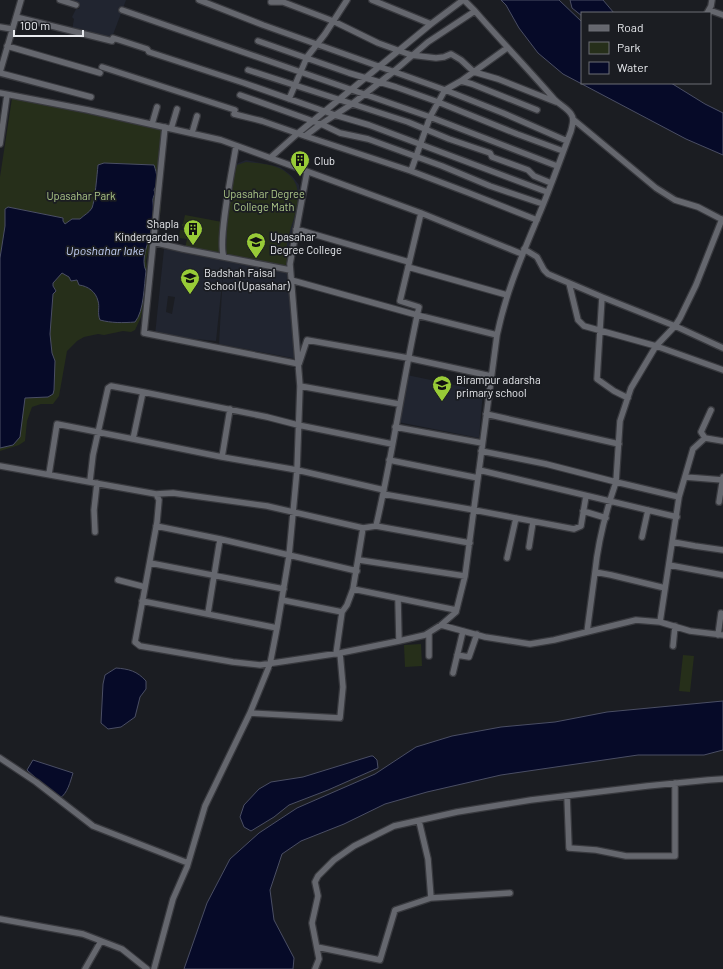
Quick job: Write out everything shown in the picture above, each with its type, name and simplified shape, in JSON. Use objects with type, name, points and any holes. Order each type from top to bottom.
[{"type":"street","points":[[21,0],[0,73],[91,97]]},
{"type":"street","points":[[60,0],[76,5]]},
{"type":"street","points":[[199,0],[378,67],[445,90],[567,141]]},
{"type":"street","points":[[289,99],[296,86],[300,72],[307,57],[325,34],[347,0]]},
{"type":"street","points":[[372,0],[431,24]]},
{"type":"street","points":[[270,158],[378,67],[463,0],[475,11],[507,48],[525,65],[557,103],[572,114],[574,120],[656,188],[675,200],[698,207],[722,220],[696,285],[675,326],[656,346],[631,388],[620,421],[616,482],[596,560],[587,632]]},
{"type":"street","points":[[708,12],[712,0]]},
{"type":"street","points":[[271,2],[283,2],[333,21],[378,43],[411,55],[436,58],[452,54],[474,72],[498,79],[557,103]]},
{"type":"street","points":[[122,10],[430,117],[557,166]]},
{"type":"street","points":[[305,136],[352,104],[428,42],[475,11]]},
{"type":"street","points":[[711,13],[723,15]]},
{"type":"street","points":[[16,17],[113,39],[147,49],[149,52],[421,143],[547,192]]},
{"type":"street","points":[[0,27],[12,29]]},
{"type":"street","points":[[258,41],[438,102],[563,151]]},
{"type":"street","points":[[7,46],[100,73]]},
{"type":"street","points":[[411,171],[430,117],[445,90],[461,81],[507,48]]},
{"type":"street","points":[[102,66],[297,134],[411,171],[469,192],[537,220]]},
{"type":"street","points":[[248,70],[408,122],[490,153],[492,157],[528,170],[534,176],[551,183]]},
{"type":"street","points":[[461,81],[537,110]]},
{"type":"street","points":[[0,93],[88,110],[221,140],[523,251],[537,257],[548,274],[675,326],[723,348]]},
{"type":"street","points":[[0,144],[7,95]]},
{"type":"street","points":[[240,95],[340,132],[368,139],[416,158],[442,166],[490,186],[543,204]]},
{"type":"street","points":[[152,124],[157,107]]},
{"type":"street","points":[[177,109],[168,128],[153,242],[144,333],[299,364]]},
{"type":"street","points":[[192,133],[197,116]]},
{"type":"street","points":[[156,494],[159,500],[156,526],[135,642],[140,646],[233,662],[260,665],[338,654],[399,641],[425,635],[441,625],[456,610],[465,576],[497,335],[507,295],[523,251],[537,220],[574,120]]},
{"type":"street","points":[[224,257],[222,253],[223,229],[236,146]]},
{"type":"street","points":[[154,969],[173,899],[188,863],[205,806],[250,713],[270,664],[277,628],[289,556],[294,513],[300,386],[290,264],[307,172]]},
{"type":"street","points":[[376,526],[384,492],[399,404],[419,307],[400,301],[421,213]]},
{"type":"street","points":[[296,229],[507,295]]},
{"type":"street","points":[[153,242],[290,270]]},
{"type":"street","points":[[291,280],[417,315],[497,335]]},
{"type":"street","points":[[569,283],[578,320],[584,326],[656,346],[723,370]]},
{"type":"street","points":[[602,297],[597,379],[614,391],[628,398]]},
{"type":"street","points":[[299,364],[307,340],[408,358],[491,376]]},
{"type":"street","points":[[90,481],[93,455],[109,387],[111,386],[230,409],[298,425],[392,444]]},
{"type":"street","points":[[300,386],[399,404]]},
{"type":"street","points":[[133,439],[143,392]]},
{"type":"street","points":[[222,457],[230,409]]},
{"type":"street","points":[[711,410],[701,432],[706,438],[723,441]]},
{"type":"street","points":[[486,414],[619,444]]},
{"type":"street","points":[[49,474],[57,424],[222,457],[297,470],[384,492],[574,529],[581,526],[586,496]]},
{"type":"street","points":[[395,427],[482,443]]},
{"type":"street","points":[[660,622],[679,497],[693,449],[706,438]]},
{"type":"street","points":[[481,451],[546,464],[679,497]]},
{"type":"street","points":[[390,460],[478,478]]},
{"type":"street","points":[[0,466],[156,494],[172,493],[267,506],[363,528],[376,526],[470,543]]},
{"type":"street","points":[[479,470],[677,517]]},
{"type":"street","points":[[685,477],[723,479],[718,502]]},
{"type":"street","points":[[95,532],[94,510],[97,483]]},
{"type":"street","points":[[642,537],[648,510]]},
{"type":"street","points":[[583,511],[606,518]]},
{"type":"street","points":[[507,558],[516,518]]},
{"type":"street","points":[[529,547],[533,522]]},
{"type":"street","points":[[156,526],[220,539],[357,571]]},
{"type":"street","points":[[250,713],[340,718],[343,687],[338,654],[342,612],[347,605],[353,589],[359,560],[363,528]]},
{"type":"street","points":[[208,613],[220,539]]},
{"type":"street","points":[[673,542],[723,550]]},
{"type":"street","points":[[359,560],[465,576]]},
{"type":"street","points":[[150,563],[284,589]]},
{"type":"street","points":[[669,565],[723,575]]},
{"type":"street","points":[[595,572],[665,588]]},
{"type":"street","points":[[118,580],[145,587]]},
{"type":"street","points":[[353,589],[456,610]]},
{"type":"street","points":[[398,599],[399,641]]},
{"type":"street","points":[[282,600],[342,612]]},
{"type":"street","points":[[142,601],[277,628]]},
{"type":"street","points":[[441,625],[477,634],[530,644],[554,640],[636,620],[660,622],[690,631],[720,635],[721,613]]},
{"type":"street","points":[[673,646],[675,626]]},
{"type":"street","points":[[453,673],[463,631]]},
{"type":"street","points":[[429,633],[429,656]]},
{"type":"street","points":[[472,663],[469,657],[477,634]]},
{"type":"street","points":[[457,655],[469,657]]},
{"type":"street","points":[[0,758],[36,782],[93,826],[188,863]]},
{"type":"street","points":[[315,969],[319,959],[312,923],[318,896],[315,882],[318,876],[334,860],[354,846],[394,826],[458,812],[567,796],[675,783],[723,780]]},
{"type":"street","points":[[567,796],[568,848],[596,850],[626,856],[675,856],[675,783]]},
{"type":"street","points":[[419,821],[428,859],[431,898]]},
{"type":"street","points":[[317,947],[380,960],[396,910],[431,898],[510,893]]},
{"type":"street","points":[[0,919],[83,934],[122,949],[147,969]]},
{"type":"street","points":[[85,969],[101,941]]},
{"type":"shaded area","points":[[66,0],[126,0],[111,40],[72,30],[74,19],[72,17],[76,9],[79,9],[80,4]]},
{"type":"shaded area","name":"Upasahar Degree College","points":[[246,160],[280,167],[292,176],[299,185],[300,198],[289,244],[290,272],[302,355],[298,359],[219,344],[223,273],[216,341],[155,335],[164,249],[224,255],[230,183],[236,164]],"holes":[[[168,296],[175,297],[172,314],[166,312]]]},
{"type":"shaded area","name":"Birampur adarsha primary school","points":[[407,375],[483,391],[479,438],[398,422]]},
{"type":"green space","name":"Upasahar Park","points":[[12,98],[166,130],[161,185],[161,207],[158,228],[149,248],[146,261],[148,271],[144,289],[145,297],[141,317],[135,330],[131,332],[123,331],[104,335],[98,334],[84,337],[77,341],[67,351],[59,396],[53,404],[41,404],[32,407],[27,421],[25,441],[19,445],[0,451],[0,177]]},
{"type":"green space","name":"Upasahar Degree College Math","points":[[246,162],[279,168],[289,175],[295,183],[298,192],[298,202],[287,243],[287,268],[226,256],[228,210],[231,188],[237,165]]},
{"type":"green space","points":[[185,215],[222,222],[220,255],[185,249],[187,239],[179,238],[180,230],[184,230],[182,224]]},
{"type":"green space","points":[[421,644],[422,666],[405,667],[404,645]]},
{"type":"green space","points":[[683,655],[694,656],[690,692],[679,691]]},
{"type":"water","points":[[501,0],[559,0],[581,21],[581,84],[563,74],[538,53],[519,28],[506,5]]},
{"type":"water","points":[[570,0],[603,0],[613,12],[581,12],[581,15],[572,8]]},
{"type":"water","points":[[582,84],[673,84],[723,113],[723,155],[686,139]]},
{"type":"water","name":"Uposhahar lake","points":[[104,163],[154,165],[156,172],[157,181],[154,190],[153,220],[144,256],[144,266],[146,271],[140,312],[135,322],[108,322],[100,320],[99,303],[93,292],[88,288],[79,285],[77,280],[71,281],[69,277],[62,273],[53,283],[56,291],[53,294],[50,334],[52,353],[55,361],[53,394],[48,397],[25,398],[20,437],[13,445],[0,448],[0,258],[5,226],[5,209],[8,207],[63,218],[65,224],[72,219],[80,219],[92,208],[98,165]]},
{"type":"water","points":[[116,668],[129,670],[139,675],[146,681],[146,689],[140,697],[135,717],[121,727],[108,729],[101,723],[103,684],[105,675]]},
{"type":"water","points":[[723,701],[723,750],[704,755],[638,755],[501,775],[427,792],[385,804],[344,824],[301,841],[282,854],[270,890],[274,920],[294,958],[293,969],[184,969],[207,903],[230,859],[259,833],[297,808],[375,774],[416,747],[452,736],[501,727],[555,722],[607,712]]},
{"type":"water","points":[[371,756],[377,760],[378,768],[289,805],[274,817],[251,831],[244,827],[240,817],[244,805],[259,789],[271,782],[303,777]]},
{"type":"water","points":[[33,760],[73,773],[67,791],[62,797],[59,799],[27,770]]},
{"type":"place","name":"Club","points":[[300,177]]},
{"type":"place","name":"Shapla Kindergarden","points":[[193,246]]},
{"type":"place","name":"Upasahar Degree College","points":[[256,259]]},
{"type":"place","name":"Badshah Faisal School (Upasahar)","points":[[190,295]]},
{"type":"place","name":"Birampur adarsha primary school","points":[[442,402]]}]
